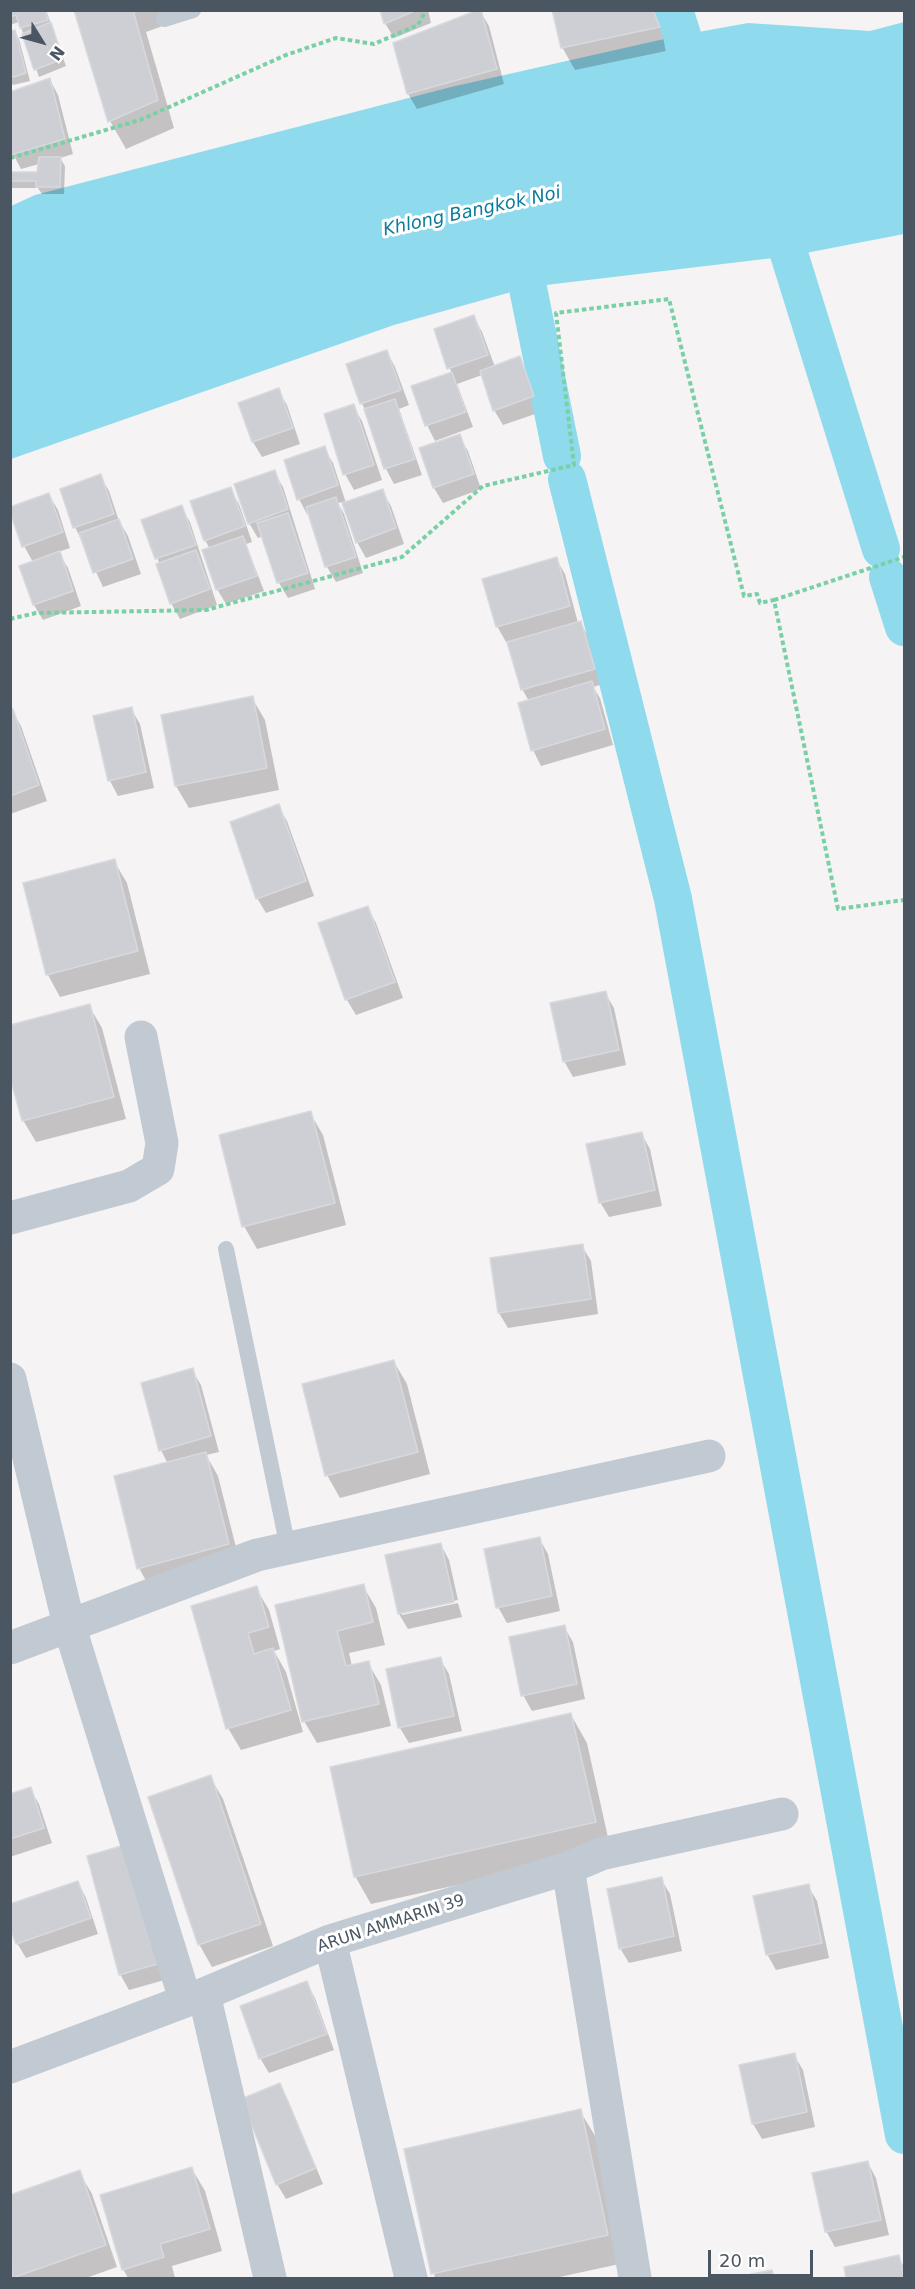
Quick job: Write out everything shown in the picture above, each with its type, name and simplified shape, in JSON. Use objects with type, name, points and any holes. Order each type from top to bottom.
[{"type":"street","points":[[10,1218],[129,1186],[158,1169],[162,1143],[141,1037]]},
{"type":"street","points":[[10,1379],[69,1624],[195,1997],[270,2278]]},
{"type":"street","points":[[10,1648],[257,1555],[709,1456]]},
{"type":"street","name":"ARUN AMMARIN 39","points":[[10,2067],[195,1997],[330,1941],[567,1869],[601,1854],[782,1814]]},
{"type":"street","points":[[567,1869],[635,2278]]},
{"type":"street","points":[[330,1941],[411,2278]]},
{"type":"lane","points":[[164,19],[193,10]]},
{"type":"lane","points":[[226,1249],[288,1548]]},
{"type":"path","points":[[10,159],[140,120],[266,64],[336,38],[375,44],[418,25],[426,10]]},
{"type":"path","points":[[10,619],[36,613],[206,610],[402,557],[483,486],[574,465],[556,313],[669,299],[744,596],[757,594],[760,603],[774,600],[904,557]]},
{"type":"path","points":[[774,600],[837,909],[904,900]]},
{"type":"water","name":"Khlong Bangkok Noi","points":[[904,22],[904,234],[790,256],[529,287],[394,325],[11,459],[11,206],[35,195],[451,87],[682,35],[748,23],[870,31]]},
{"type":"building","points":[[10,10],[45,10],[48,20],[20,28],[16,15],[10,17]]},
{"type":"building","points":[[74,10],[133,10],[158,100],[108,122]]},
{"type":"building","points":[[380,10],[417,10],[384,24]]},
{"type":"building","points":[[481,10],[497,69],[407,94],[393,43]]},
{"type":"building","points":[[552,10],[653,10],[660,27],[561,48]]},
{"type":"building","points":[[51,22],[63,59],[34,70],[22,34]]},
{"type":"building","points":[[15,30],[26,73],[10,78],[10,31]]},
{"type":"building","points":[[50,78],[65,139],[11,155],[10,92]]},
{"type":"building","points":[[39,157],[61,157],[60,187],[36,187],[36,181],[10,181],[10,172],[37,172]]},
{"type":"building","points":[[474,315],[488,355],[447,369],[434,329]]},
{"type":"building","points":[[387,350],[401,390],[360,404],[346,364]]},
{"type":"building","points":[[520,356],[534,396],[493,411],[480,371]]},
{"type":"building","points":[[452,372],[466,412],[425,426],[411,386]]},
{"type":"building","points":[[279,388],[293,428],[252,442],[238,403]]},
{"type":"building","points":[[395,399],[415,459],[384,469],[364,409]]},
{"type":"building","points":[[354,404],[374,465],[343,475],[324,414]]},
{"type":"building","points":[[460,434],[474,474],[433,488],[419,448]]},
{"type":"building","points":[[325,446],[338,485],[297,500],[284,460]]},
{"type":"building","points":[[275,470],[288,509],[248,524],[234,484]]},
{"type":"building","points":[[101,474],[114,514],[73,528],[60,489]]},
{"type":"building","points":[[231,487],[245,526],[204,541],[190,501]]},
{"type":"building","points":[[383,489],[396,528],[356,543],[342,503]]},
{"type":"building","points":[[49,493],[63,532],[22,547],[10,507]]},
{"type":"building","points":[[336,497],[356,557],[325,567],[306,507]]},
{"type":"building","points":[[182,505],[196,545],[155,559],[141,520]]},
{"type":"building","points":[[288,513],[308,573],[277,583],[257,523]]},
{"type":"building","points":[[119,519],[133,559],[93,573],[79,533]]},
{"type":"building","points":[[243,536],[257,576],[216,590],[202,550]]},
{"type":"building","points":[[196,550],[210,589],[170,604],[156,564]]},
{"type":"building","points":[[60,551],[73,591],[33,605],[19,566]]},
{"type":"building","points":[[557,557],[570,606],[496,627],[482,579]]},
{"type":"building","points":[[581,621],[595,669],[521,690],[507,642]]},
{"type":"building","points":[[592,681],[605,729],[531,751],[518,703]]},
{"type":"building","points":[[253,696],[267,768],[175,786],[161,715]]},
{"type":"building","points":[[132,707],[146,772],[108,781],[93,716]]},
{"type":"building","points":[[10,709],[13,709],[39,785],[10,796]]},
{"type":"building","points":[[279,804],[306,881],[256,899],[230,822]]},
{"type":"building","points":[[115,859],[138,951],[46,975],[23,883]]},
{"type":"building","points":[[368,906],[395,982],[345,1000],[318,923]]},
{"type":"building","points":[[606,991],[619,1050],[563,1062],[550,1003]]},
{"type":"building","points":[[90,1004],[114,1097],[22,1121],[10,1077],[10,1025]]},
{"type":"building","points":[[311,1111],[335,1203],[242,1227],[219,1135]]},
{"type":"building","points":[[642,1132],[655,1190],[599,1203],[586,1144]]},
{"type":"building","points":[[583,1244],[591,1299],[498,1313],[490,1258]]},
{"type":"building","points":[[394,1360],[418,1452],[325,1476],[302,1384]]},
{"type":"building","points":[[193,1368],[211,1436],[159,1451],[141,1383]]},
{"type":"building","points":[[206,1452],[229,1544],[137,1569],[114,1476]]},
{"type":"building","points":[[540,1537],[552,1596],[496,1608],[484,1549]]},
{"type":"building","points":[[441,1543],[454,1602],[398,1614],[385,1555]]},
{"type":"building","points":[[364,1584],[373,1622],[337,1631],[346,1666],[369,1661],[379,1704],[302,1722],[275,1605]]},
{"type":"building","points":[[257,1586],[269,1627],[248,1633],[254,1654],[273,1648],[291,1710],[226,1729],[191,1606]]},
{"type":"building","points":[[565,1625],[577,1684],[521,1696],[509,1637]]},
{"type":"building","points":[[441,1657],[454,1716],[398,1728],[386,1669]]},
{"type":"building","points":[[571,1713],[596,1822],[354,1877],[330,1767]]},
{"type":"building","points":[[211,1775],[261,1924],[198,1945],[148,1797]]},
{"type":"building","points":[[31,1787],[44,1828],[10,1839],[10,1794]]},
{"type":"building","points":[[128,1844],[161,1963],[119,1975],[87,1856]]},
{"type":"building","points":[[662,1877],[674,1936],[619,1949],[607,1889]]},
{"type":"building","points":[[78,1881],[91,1918],[16,1944],[10,1928],[10,1904]]},
{"type":"building","points":[[809,1884],[822,1943],[766,1955],[753,1896]]},
{"type":"building","points":[[307,1981],[327,2034],[259,2059],[240,2006]]},
{"type":"building","points":[[795,2053],[807,2112],[752,2124],[739,2065]]},
{"type":"building","points":[[280,2083],[316,2168],[276,2185],[241,2099]]},
{"type":"building","points":[[581,2109],[608,2235],[431,2274],[404,2149]]},
{"type":"building","points":[[868,2161],[881,2220],[825,2232],[812,2173]]},
{"type":"building","points":[[192,2167],[210,2229],[160,2244],[164,2257],[122,2270],[100,2195]]},
{"type":"building","points":[[80,2170],[106,2245],[12,2278],[10,2195]]},
{"type":"building","points":[[899,2255],[904,2278],[846,2278],[844,2267]]},
{"type":"building","points":[[772,2270],[774,2278],[732,2278]]},
{"type":"waterway","points":[[674,10],[682,35],[691,85]]},
{"type":"waterway","points":[[775,209],[881,549]]},
{"type":"waterway","points":[[518,239],[562,456]]},
{"type":"waterway","points":[[567,479],[673,899],[904,2135]]},
{"type":"waterway","points":[[888,577],[904,627]]}]
